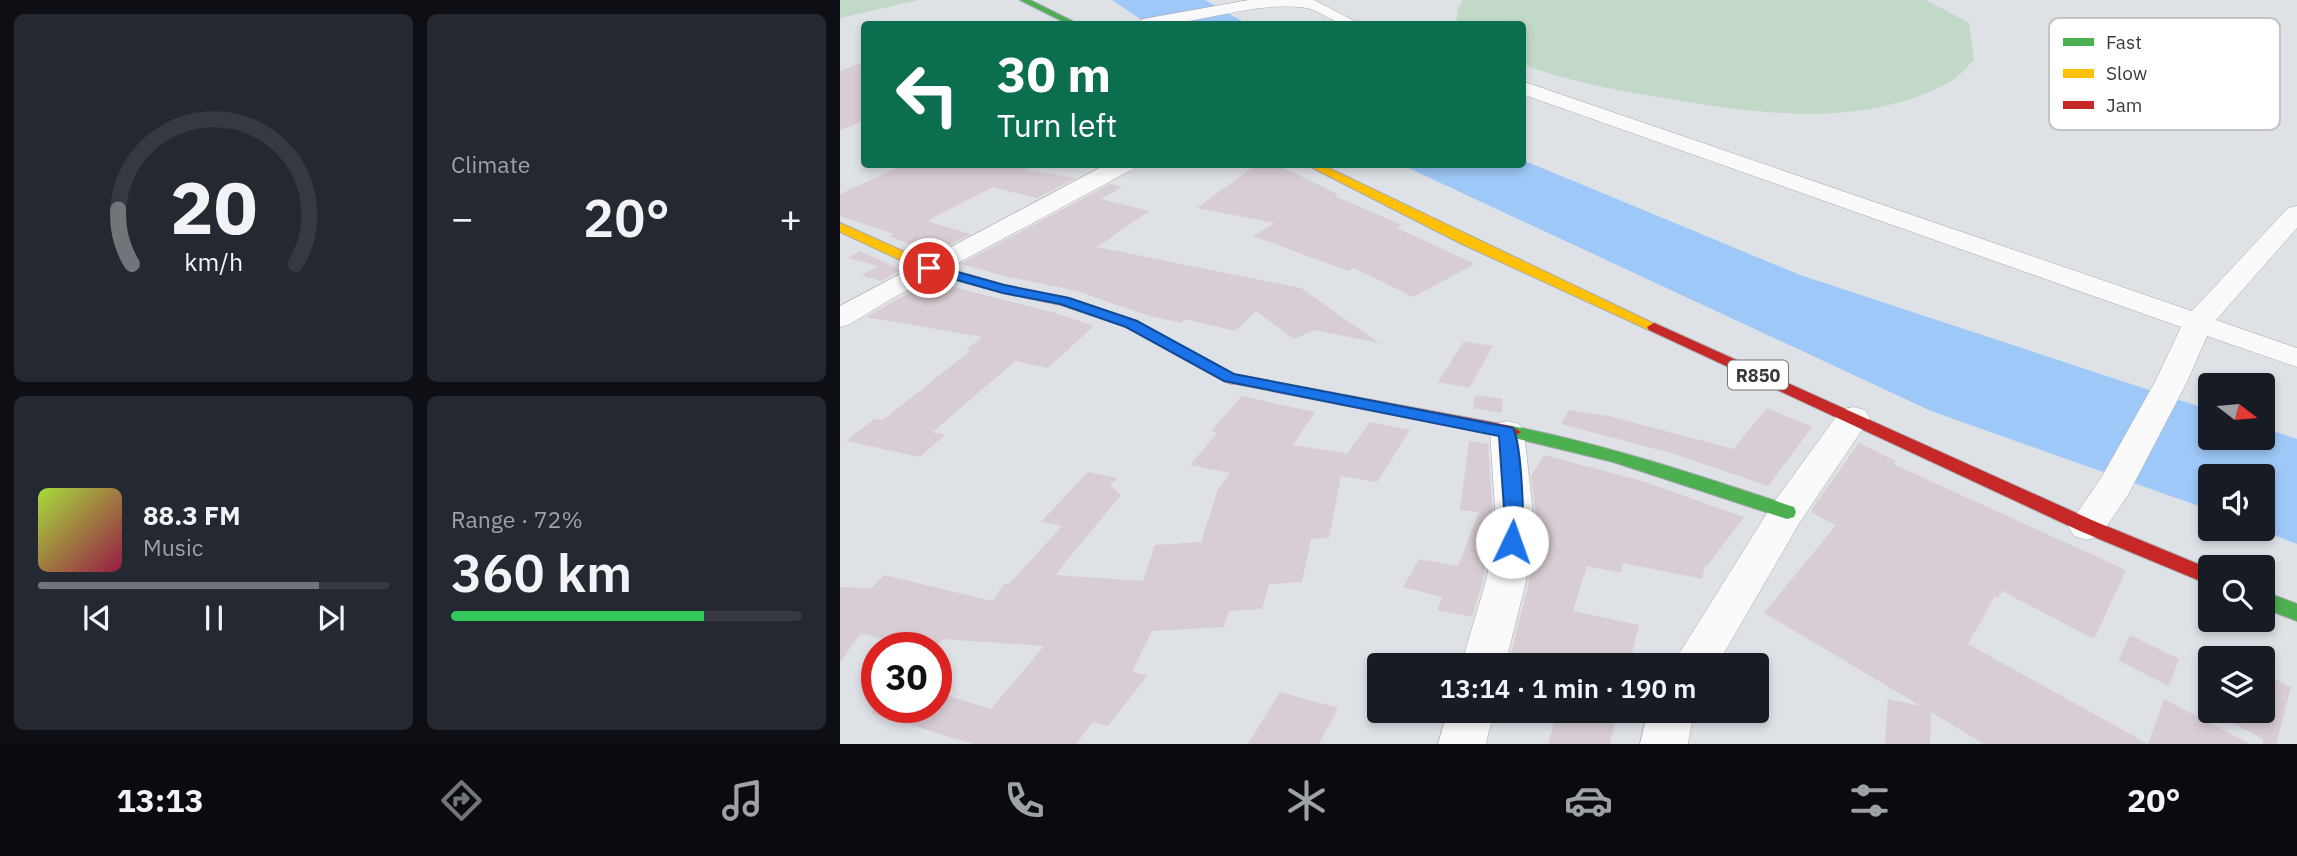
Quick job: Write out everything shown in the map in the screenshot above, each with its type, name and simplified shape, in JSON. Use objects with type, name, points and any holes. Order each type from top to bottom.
[{"type":"main road","points":[[1024,0],[1068,21]]},
{"type":"main road","name":"R850","points":[[1318,168],[1457,236],[2087,526],[2198,572]]},
{"type":"main road","points":[[840,227],[929,268],[1003,289],[1063,301],[1132,324],[1230,378],[1562,441],[1646,464],[1787,512]]},
{"type":"main road","points":[[2275,604],[2297,613]]},
{"type":"street","points":[[1157,21],[1246,2],[1306,2],[1346,21]]},
{"type":"street","points":[[1526,88],[2297,358]]},
{"type":"street","points":[[840,318],[883,292],[1117,168]]},
{"type":"street","points":[[2087,526],[2115,486],[2171,382],[2198,322],[2297,213]]},
{"type":"street","points":[[1701,653],[1787,512],[1853,418]]},
{"type":"street","points":[[1486,653],[1506,581],[1515,523],[1507,432]]},
{"type":"street","points":[[1462,744],[1468,723]]},
{"type":"street","points":[[1664,744],[1667,723]]},
{"type":"green space","points":[[840,0],[918,0],[840,18]]},
{"type":"green space","points":[[1463,0],[1926,0],[1969,23],[1974,60],[1946,84],[1877,108],[1841,113],[1767,112],[1606,88],[1526,65],[1526,21],[1456,21]]},
{"type":"water","points":[[1112,0],[1205,0],[1242,21],[1144,21]]},
{"type":"water","points":[[1526,161],[1800,275],[2198,406],[2198,450],[2275,450],[2275,432],[2297,439],[2297,544],[2275,536],[2275,464],[2198,464],[2198,506],[1931,411],[1408,168],[1526,168]]},
{"type":"building","points":[[861,63],[861,122],[840,130],[840,71]]},
{"type":"building","points":[[897,168],[1030,168],[1026,170],[1076,178],[1037,198],[993,187],[926,221],[971,234],[932,254],[890,236],[894,234],[840,216],[840,194]]},
{"type":"building","points":[[1252,168],[1283,168],[1338,194],[1335,196],[1402,225],[1397,228],[1475,264],[1413,297],[1354,268],[1348,271],[1253,236],[1275,223],[1197,208]]},
{"type":"building","points":[[1110,184],[1122,187],[1101,199],[1149,211],[1097,247],[1301,288],[1379,343],[1314,330],[1294,339],[1256,311],[1235,331],[1185,319],[1181,323],[1150,316],[1077,291],[961,264]]},
{"type":"building","points":[[860,251],[901,270],[881,281],[861,275],[878,266],[848,258]]},
{"type":"building","points":[[930,281],[1055,313],[1094,326],[1048,368],[1015,361],[933,432],[945,435],[920,457],[846,441],[874,419],[883,420],[970,351],[966,350],[982,337],[866,317]]},
{"type":"building","points":[[1464,341],[1493,346],[1469,388],[1438,382]]},
{"type":"building","points":[[1475,395],[1503,399],[1502,413],[1473,408]]},
{"type":"building","points":[[1242,396],[1315,412],[1293,445],[1345,453],[1345,456],[1370,422],[1410,430],[1377,482],[1341,476],[1329,538],[1311,539],[1302,582],[1269,584],[1262,609],[1229,611],[1224,627],[1152,631],[1132,671],[1147,676],[1108,726],[1093,722],[1076,744],[973,744],[905,723],[952,723],[952,697],[991,709],[1044,646],[952,640],[952,632],[861,632],[840,662],[840,587],[871,588],[884,575],[992,601],[1004,584],[1009,584],[1062,526],[1041,522],[1088,472],[1117,478],[1110,485],[1121,495],[1055,575],[1143,581],[1155,545],[1201,542],[1218,489],[1230,473],[1190,465],[1217,433],[1211,431]]},
{"type":"building","points":[[1767,408],[1812,427],[1768,486],[1674,454],[1561,424],[1569,410],[1609,416],[1733,449]]},
{"type":"building","points":[[1469,441],[1488,444],[1493,518],[1483,580],[1472,617],[1437,610],[1442,597],[1403,587],[1419,559],[1458,566],[1479,512],[1460,510]]},
{"type":"building","points":[[1859,443],[1896,461],[1893,464],[2126,570],[2094,639],[2002,591],[1998,598],[1995,596],[1968,644],[2148,744],[1984,744],[1931,712],[1930,744],[1885,744],[1888,699],[1921,706],[1764,613],[1836,525],[1812,513],[1812,509]]},
{"type":"building","points":[[1544,455],[1642,481],[1744,517],[1705,566],[1702,579],[1623,563],[1621,573],[1587,566],[1573,611],[1639,625],[1632,653],[1511,653],[1529,582],[1537,523],[1531,476]]},
{"type":"building","points":[[2130,635],[2179,659],[2169,686],[2118,660]]},
{"type":"building","points":[[2275,679],[2291,687],[2276,744],[2263,744],[2263,739],[2232,723],[2275,723]]},
{"type":"building","points":[[1280,692],[1338,708],[1319,744],[1248,744]]},
{"type":"building","points":[[2164,699],[2198,717],[2198,723],[2210,723],[2250,744],[2148,744]]},
{"type":"building","points":[[1554,723],[1615,723],[1610,744],[1548,744]]},
{"type":"traffic: fast","points":[[1024,0],[1068,21]]},
{"type":"traffic: fast","points":[[1512,432],[1617,457],[1787,512]]},
{"type":"traffic: fast","points":[[2275,604],[2297,613]]},
{"type":"traffic: slow","points":[[1318,168],[1467,241],[1654,327]]},
{"type":"traffic: slow","points":[[840,227],[929,268],[1003,289],[1064,301],[1132,324],[1232,379]]},
{"type":"traffic: jam","points":[[1654,327],[2087,526],[2198,572]]},
{"type":"traffic: jam","points":[[1232,379],[1512,432]]},
{"type":"route","points":[[929,268],[1003,289],[1063,301],[1132,324],[1230,378],[1507,432],[1515,523],[1512,542]]}]
